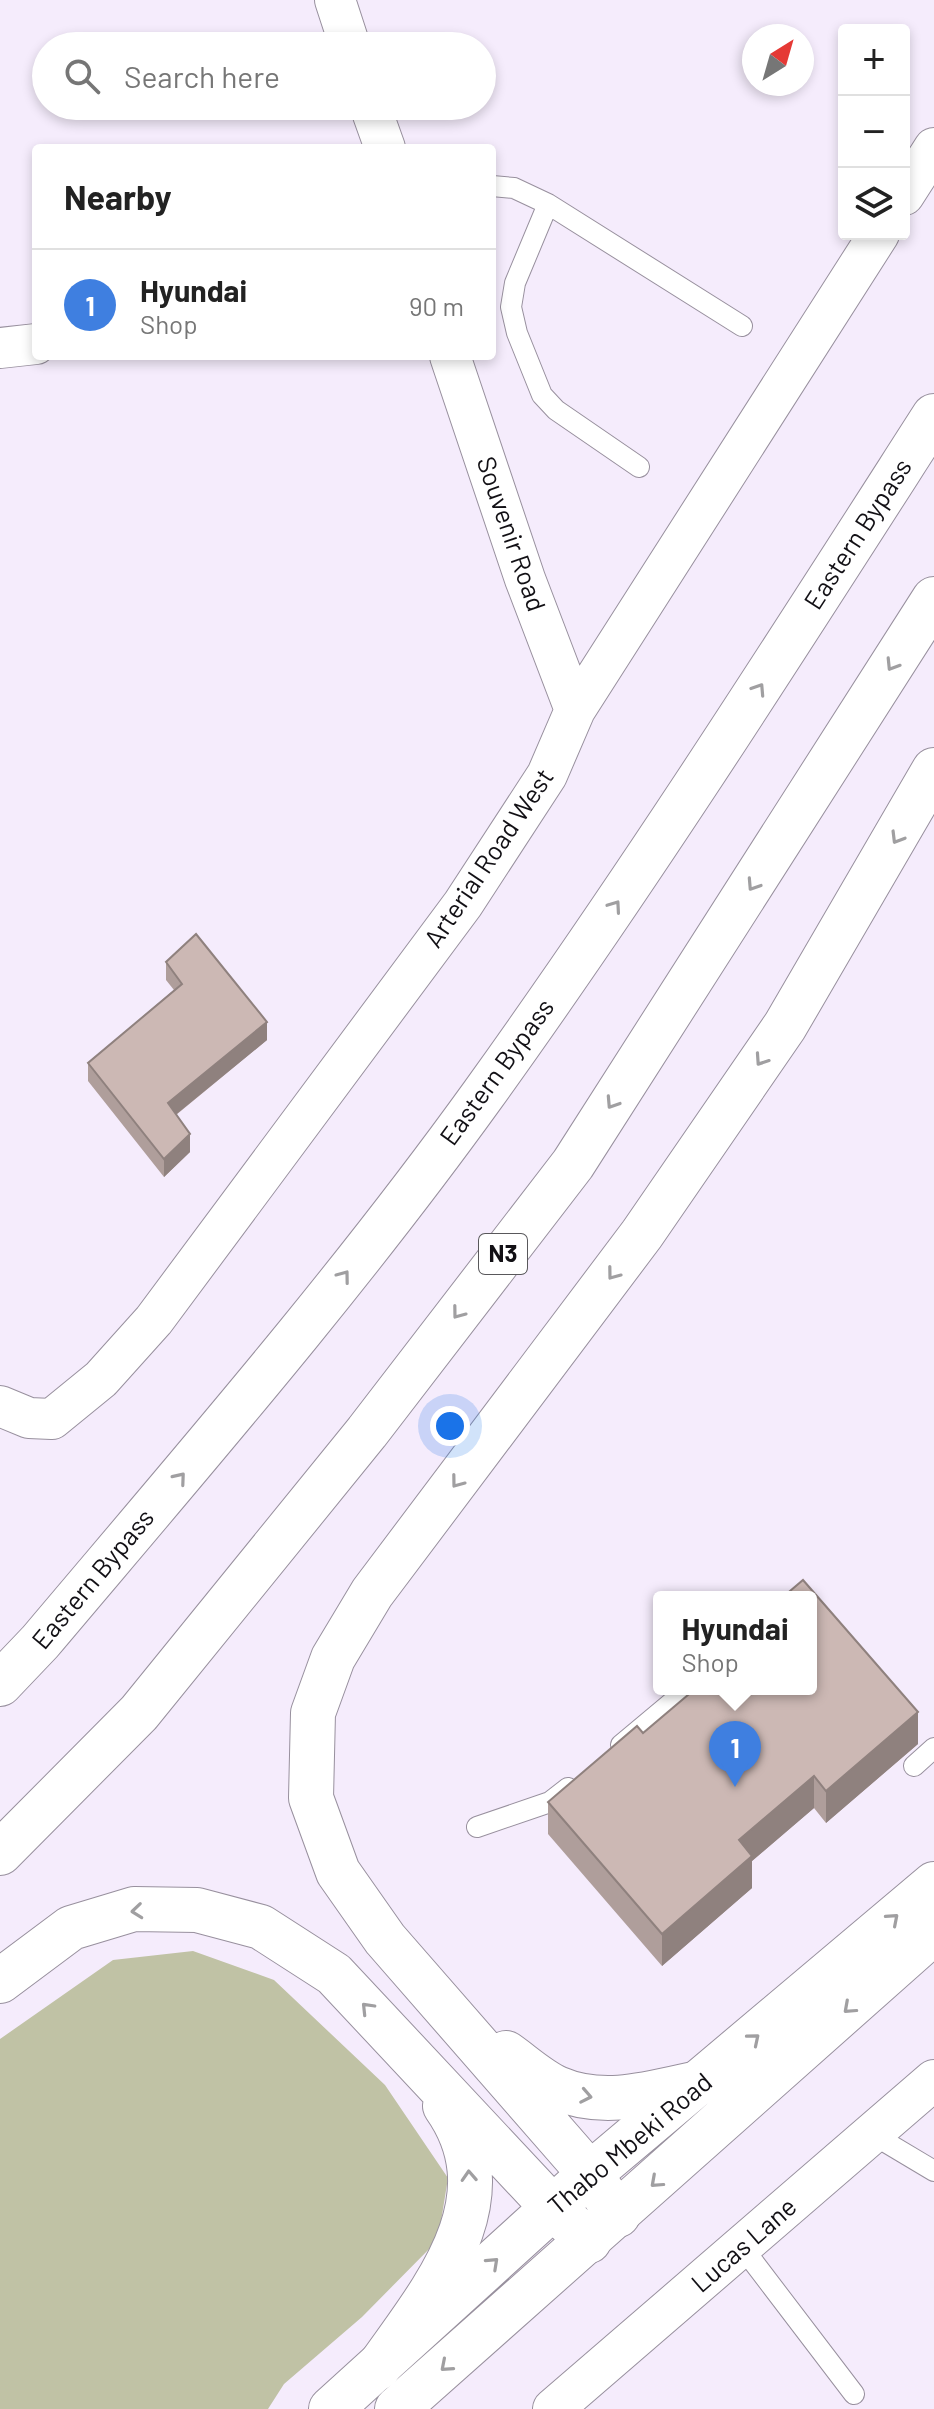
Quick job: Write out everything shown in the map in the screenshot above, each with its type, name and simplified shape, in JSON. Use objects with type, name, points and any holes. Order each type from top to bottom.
[{"type":"main road","name":"Eastern Bypass","points":[[0,1684],[40,1642],[296,1339],[481,1098],[688,799],[934,416]]},
{"type":"main road","name":"N3","points":[[0,1853],[139,1713],[367,1432],[573,1164],[934,599]]},
{"type":"main road","points":[[604,2228],[590,2174],[385,1939],[338,1872],[311,1798],[313,1713],[333,1658],[372,1593],[642,1234],[785,1026],[934,770]]},
{"type":"main road","name":"Thabo Mbeki Road","points":[[331,2409],[590,2174],[703,2082],[934,1884]]},
{"type":"main road","points":[[0,1981],[71,1928],[134,1909],[197,1910],[261,1927],[334,1974],[553,2208],[604,2228]]},
{"type":"main road","name":"Thabo Mbeki Road","points":[[397,2409],[934,1932]]},
{"type":"main road","points":[[449,2012],[554,2087],[578,2096],[626,2098],[703,2082]]},
{"type":"main road","points":[[378,2368],[449,2267],[464,2226],[472,2175],[458,2124],[398,2040]]},
{"type":"street","points":[[335,0],[345,32]]},
{"type":"street","points":[[375,120],[384,144]]},
{"type":"street","points":[[910,186],[934,148]]},
{"type":"street","name":"Arterial Road West","points":[[15,1412],[52,1419],[63,1413],[101,1379],[154,1320],[463,904],[547,775],[575,710],[875,240]]},
{"type":"street","points":[[0,348],[32,344]]},
{"type":"street","name":"Souvenir Road","points":[[451,360],[525,579],[575,710]]},
{"type":"street","name":"Lucas Lane","points":[[553,2409],[934,2080]]},
{"type":"lane","points":[[496,186],[514,188],[548,204],[742,326]]},
{"type":"lane","points":[[548,204],[515,283],[511,307],[517,333],[542,395],[556,410],[639,467]]},
{"type":"lane","points":[[609,1755],[681,1695]]},
{"type":"lane","points":[[914,1766],[934,1748]]},
{"type":"lane","points":[[477,1827],[550,1802],[588,1772]]},
{"type":"lane","points":[[872,2134],[934,2171]]},
{"type":"lane","points":[[742,2247],[854,2394]]},
{"type":"green space","points":[[193,1951],[274,1980],[385,2085],[448,2178],[438,2240],[362,2317],[284,2384],[268,2409],[0,2409],[0,2039],[113,1960]]},
{"type":"building","points":[[196,934],[267,1022],[168,1103],[190,1134],[164,1159],[88,1063],[182,984],[166,962]]},
{"type":"building","points":[[803,1580],[813,1591],[790,1591]]},
{"type":"building","points":[[817,1596],[918,1712],[826,1791],[814,1776],[739,1840],[752,1856],[662,1934],[548,1802],[637,1726],[643,1733],[688,1695],[817,1695]]},
{"type":"place","name":"Hyundai","points":[[735,1787]]}]
